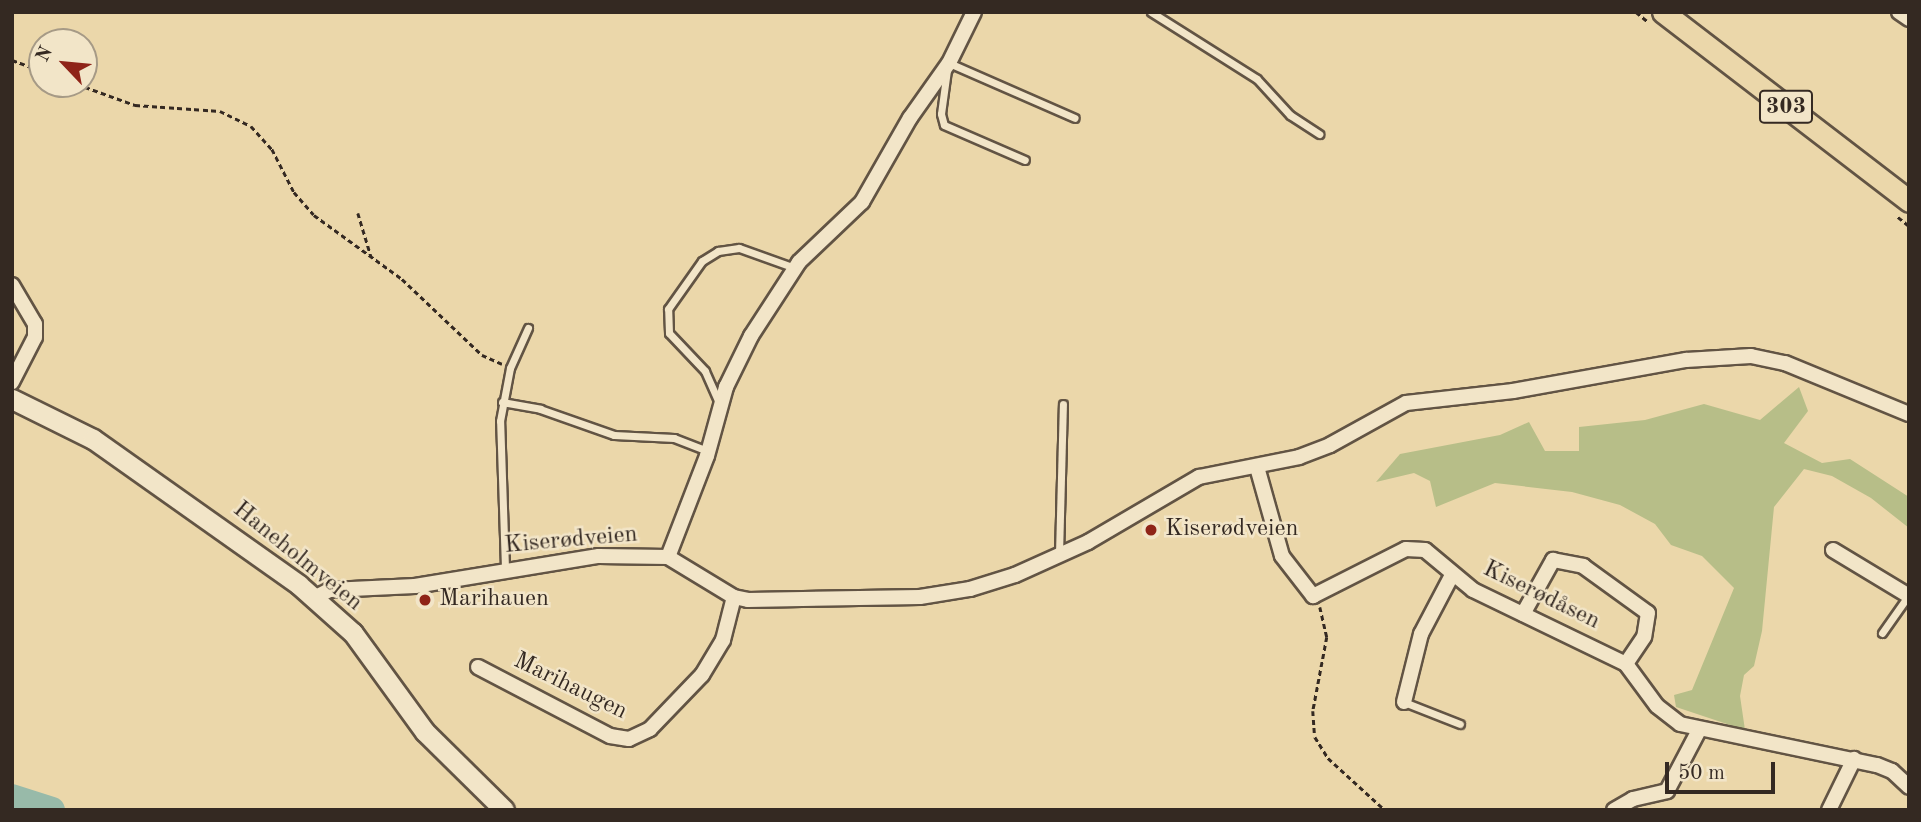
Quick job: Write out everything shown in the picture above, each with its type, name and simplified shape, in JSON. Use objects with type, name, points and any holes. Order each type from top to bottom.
[{"type":"main road","name":"303","points":[[1663,12],[1909,201]]},
{"type":"main road","name":"Haneholmveien","points":[[12,399],[93,439],[259,553],[314,598],[367,648],[434,741],[504,810]]},
{"type":"street","points":[[668,557],[708,451],[734,366],[795,268],[862,202],[948,64],[974,12]]},
{"type":"street","points":[[1899,12],[1909,19]]},
{"type":"street","points":[[12,285],[36,324],[35,337],[12,382]]},
{"type":"street","name":"Kiserødveien","points":[[314,598],[330,590],[415,586],[505,568],[599,556],[668,557],[734,597],[811,601],[920,597],[970,589],[1059,555],[1142,513],[1199,477],[1257,467],[1330,445],[1406,403],[1513,391],[1686,360],[1751,356],[1786,363],[1909,414]]},
{"type":"street","points":[[1257,467],[1282,556],[1313,596]]},
{"type":"street","name":"Kiserødåsen","points":[[1313,596],[1411,548],[1432,554],[1452,575],[1523,614],[1626,664],[1667,716],[1698,732],[1854,760],[1892,771],[1909,787]]},
{"type":"street","points":[[1833,550],[1908,596]]},
{"type":"street","points":[[1523,614],[1553,560],[1583,566],[1648,613],[1644,636],[1626,664]]},
{"type":"street","points":[[1404,702],[1421,634],[1452,575]]},
{"type":"street","name":"Marihaugen","points":[[478,667],[610,736],[629,738],[650,729],[702,675],[723,640],[734,597]]},
{"type":"street","points":[[1614,810],[1633,799],[1667,791],[1698,732]]},
{"type":"street","points":[[1829,810],[1854,760]]},
{"type":"lane","points":[[1151,12],[1257,79],[1290,115],[1319,134]]},
{"type":"lane","points":[[1025,160],[944,125],[941,114],[948,64],[1075,118]]},
{"type":"lane","points":[[720,405],[705,371],[669,333],[668,309],[702,261],[718,251],[739,248],[795,268]]},
{"type":"lane","points":[[505,568],[502,402],[510,368],[528,328]]},
{"type":"lane","points":[[502,402],[540,409],[614,435],[674,438],[708,451]]},
{"type":"lane","points":[[1059,555],[1063,404]]},
{"type":"lane","points":[[1882,633],[1908,596]]},
{"type":"lane","points":[[1404,702],[1460,724]]},
{"type":"path","points":[[98,92],[135,105],[220,111],[251,126],[272,149],[301,202],[371,256],[482,355],[510,368]]},
{"type":"path","points":[[358,213],[371,256]]},
{"type":"path","points":[[1313,596],[1325,618],[1328,637],[1313,711],[1315,737],[1328,758],[1385,810]]},
{"type":"green space","points":[[1799,387],[1808,411],[1784,443],[1822,463],[1850,459],[1909,497],[1909,528],[1871,498],[1832,476],[1804,469],[1774,507],[1762,631],[1754,666],[1744,675],[1740,696],[1745,730],[1676,707],[1674,695],[1692,690],[1734,588],[1702,556],[1671,545],[1655,524],[1620,505],[1572,492],[1495,483],[1436,507],[1430,481],[1414,473],[1376,482],[1400,454],[1500,435],[1529,422],[1545,451],[1579,451],[1579,427],[1645,420],[1704,404],[1760,420]]},
{"type":"waterway","points":[[12,797],[52,810]]},
{"type":"place","name":"Kiserødveien","points":[[1151,530]]},
{"type":"place","name":"Marihauen","points":[[425,600]]}]
